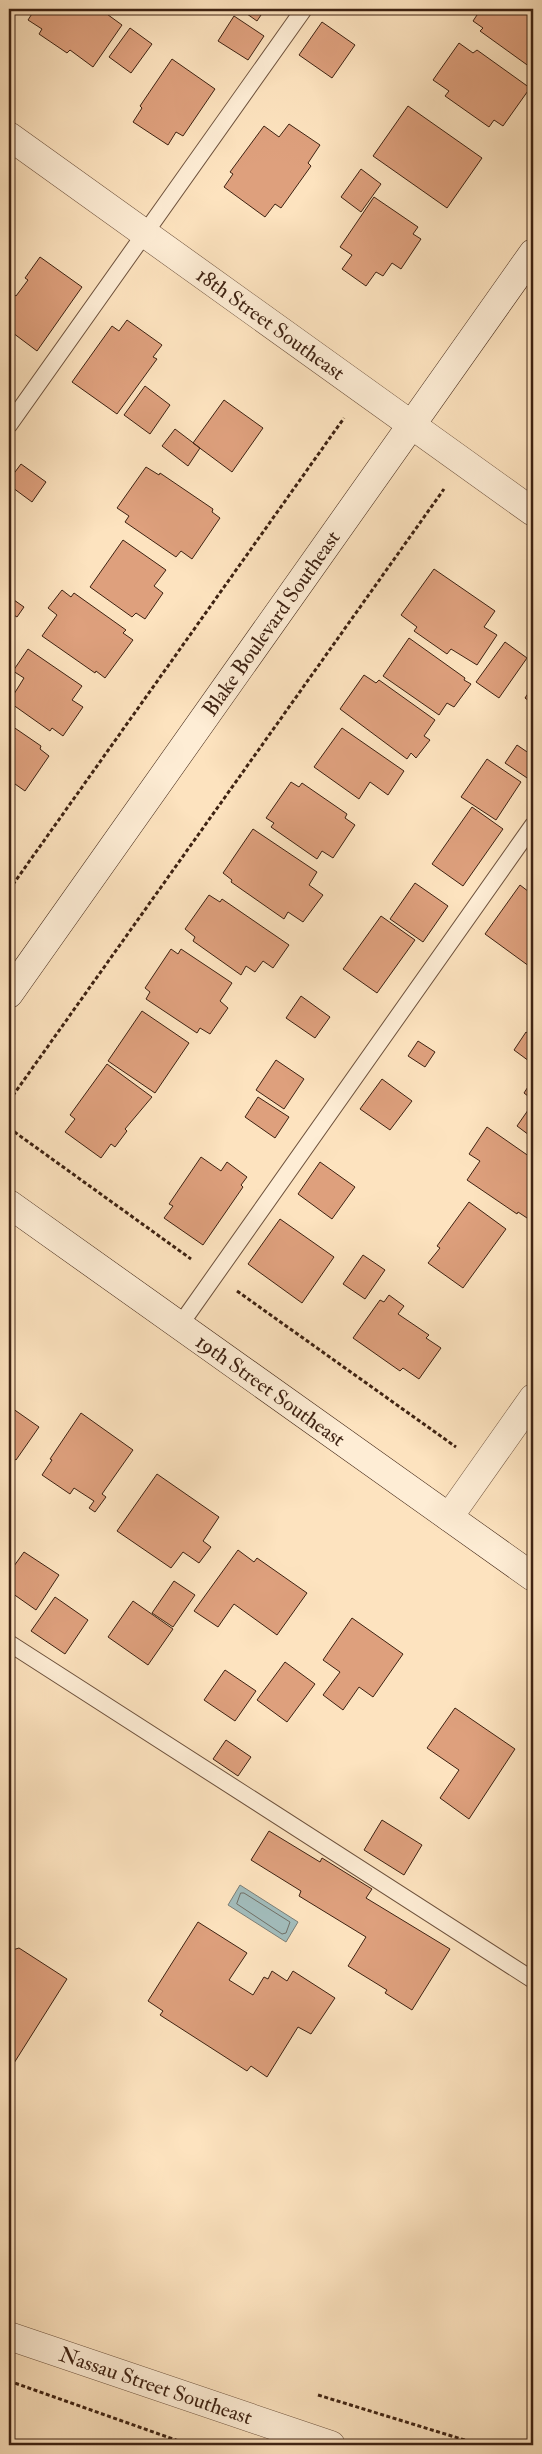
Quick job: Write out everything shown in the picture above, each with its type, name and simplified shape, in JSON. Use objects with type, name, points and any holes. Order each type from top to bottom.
[{"type":"street","name":"18th Street Southeast","points":[[9,136],[533,512]]},
{"type":"street","name":"Blake Boulevard Southeast","points":[[9,994],[533,253]]},
{"type":"street","name":"19th Street Southeast","points":[[9,1204],[533,1577]]},
{"type":"street","points":[[449,1517],[533,1398]]},
{"type":"street","name":"Nassau Street Southeast","points":[[9,2336],[331,2445]]},
{"type":"lane","points":[[9,425],[304,9]]},
{"type":"lane","points":[[180,1325],[533,825]]},
{"type":"lane","points":[[9,1643],[533,1980]]},
{"type":"path","points":[[9,890],[349,411]]},
{"type":"path","points":[[9,1101],[449,482]]},
{"type":"path","points":[[9,2381],[190,2445]]},
{"type":"path","points":[[318,2395],[481,2445]]},
{"type":"water","points":[[240,1885],[298,1922],[286,1942],[228,1905]]},
{"type":"building","points":[[35,9],[100,9],[122,25],[93,67],[70,50],[67,53],[39,34],[42,29],[28,20]]},
{"type":"building","points":[[240,9],[265,9],[257,21]]},
{"type":"building","points":[[481,9],[533,9],[533,62],[530,67],[480,31],[483,28],[473,21]]},
{"type":"building","points":[[234,16],[264,36],[248,60],[218,41]]},
{"type":"building","points":[[322,22],[355,45],[332,78],[299,55]]},
{"type":"building","points":[[130,28],[152,44],[131,73],[109,57]]},
{"type":"building","points":[[459,43],[473,53],[477,50],[530,88],[503,126],[494,120],[489,127],[445,96],[449,91],[433,80]]},
{"type":"building","points":[[172,59],[215,89],[183,136],[176,132],[168,145],[133,122],[142,108],[140,106]]},
{"type":"building","points":[[408,106],[482,158],[447,208],[373,156]]},
{"type":"building","points":[[289,124],[320,145],[308,163],[311,166],[281,208],[275,204],[265,217],[224,187],[233,174],[230,172],[264,126],[279,137]]},
{"type":"building","points":[[361,169],[381,184],[361,212],[341,197]]},
{"type":"building","points":[[374,197],[418,227],[413,234],[421,239],[401,269],[392,263],[383,276],[376,272],[366,286],[342,269],[352,255],[340,247]]},
{"type":"building","points":[[40,257],[82,287],[37,351],[9,330],[9,297],[12,293],[16,296],[28,280],[25,278]]},
{"type":"building","points":[[127,320],[162,345],[153,357],[157,359],[117,414],[72,382],[112,326],[119,331]]},
{"type":"building","points":[[145,386],[170,405],[150,434],[124,415]]},
{"type":"building","points":[[224,400],[263,428],[232,472],[193,443]]},
{"type":"building","points":[[175,429],[200,448],[188,466],[162,446]]},
{"type":"building","points":[[21,464],[46,482],[32,502],[9,485],[9,480]]},
{"type":"building","points":[[146,467],[159,475],[160,473],[213,509],[212,512],[220,518],[192,559],[181,551],[176,557],[125,522],[129,516],[117,508]]},
{"type":"building","points":[[123,540],[166,570],[154,586],[163,593],[145,619],[136,613],[132,617],[90,587]]},
{"type":"building","points":[[434,569],[495,611],[484,627],[497,635],[477,665],[451,649],[447,654],[414,631],[417,627],[401,615]]},
{"type":"building","points":[[62,590],[71,597],[74,593],[126,630],[123,633],[133,640],[105,678],[42,636],[57,615],[48,608]]},
{"type":"building","points":[[14,600],[24,607],[17,617],[9,612]]},
{"type":"building","points":[[409,638],[471,684],[454,707],[447,703],[439,715],[383,676]]},
{"type":"building","points":[[505,642],[527,658],[499,698],[476,682]]},
{"type":"building","points":[[28,649],[82,686],[72,700],[83,707],[63,736],[52,728],[50,731],[9,702],[24,678],[13,671]]},
{"type":"building","points":[[364,675],[376,683],[379,680],[435,720],[424,736],[430,740],[416,758],[411,753],[407,759],[340,709]]},
{"type":"building","points":[[533,686],[533,704],[525,698]]},
{"type":"building","points":[[9,724],[41,746],[40,749],[49,756],[25,791],[15,784],[13,787],[9,784]]},
{"type":"building","points":[[342,728],[404,771],[388,795],[370,782],[359,799],[314,767]]},
{"type":"building","points":[[517,745],[533,756],[533,782],[505,763]]},
{"type":"building","points":[[487,759],[521,782],[496,820],[461,797]]},
{"type":"building","points":[[291,782],[299,787],[302,783],[347,814],[345,818],[355,825],[333,858],[322,851],[317,859],[271,827],[274,823],[266,818]]},
{"type":"building","points":[[472,807],[503,829],[463,886],[432,864]]},
{"type":"building","points":[[253,829],[317,872],[309,885],[323,895],[303,922],[288,912],[284,919],[231,882],[232,880],[223,873]]},
{"type":"building","points":[[415,883],[448,906],[423,942],[390,919]]},
{"type":"building","points":[[520,885],[533,895],[533,969],[485,934]]},
{"type":"building","points":[[209,895],[220,902],[222,899],[289,945],[273,968],[263,961],[255,972],[246,966],[241,975],[193,941],[195,937],[185,929]]},
{"type":"building","points":[[381,916],[415,940],[377,993],[343,969]]},
{"type":"building","points":[[171,949],[178,954],[181,949],[232,983],[220,1001],[228,1008],[210,1034],[200,1028],[197,1033],[146,999],[150,992],[145,988]]},
{"type":"building","points":[[301,996],[330,1017],[315,1038],[286,1018]]},
{"type":"building","points":[[142,1011],[189,1043],[155,1093],[108,1061]]},
{"type":"building","points":[[526,1032],[533,1037],[533,1064],[514,1050]]},
{"type":"building","points":[[418,1041],[435,1052],[425,1067],[408,1056]]},
{"type":"building","points":[[276,1060],[304,1079],[284,1109],[256,1090]]},
{"type":"building","points":[[107,1064],[152,1097],[125,1129],[127,1131],[115,1147],[111,1144],[101,1158],[65,1132],[75,1119],[70,1115]]},
{"type":"building","points":[[382,1079],[412,1101],[390,1130],[360,1109]]},
{"type":"building","points":[[533,1079],[533,1100],[524,1093]]},
{"type":"building","points":[[258,1097],[289,1117],[275,1138],[245,1117]]},
{"type":"building","points":[[533,1103],[533,1138],[517,1126]]},
{"type":"building","points":[[487,1127],[533,1159],[533,1222],[518,1212],[517,1214],[467,1180],[480,1161],[469,1154]]},
{"type":"building","points":[[201,1157],[221,1171],[227,1162],[247,1177],[241,1185],[243,1187],[203,1245],[164,1218],[173,1206],[169,1204]]},
{"type":"building","points":[[320,1162],[355,1187],[332,1219],[298,1194]]},
{"type":"building","points":[[469,1202],[506,1229],[463,1288],[428,1263],[440,1248],[437,1246]]},
{"type":"building","points":[[280,1219],[334,1257],[302,1303],[248,1264]]},
{"type":"building","points":[[363,1255],[385,1270],[365,1299],[343,1284]]},
{"type":"building","points":[[389,1295],[404,1306],[398,1314],[429,1335],[426,1338],[441,1348],[419,1379],[403,1368],[400,1371],[353,1338],[380,1300],[384,1302]]},
{"type":"building","points":[[9,1406],[39,1427],[16,1460],[9,1455]]},
{"type":"building","points":[[81,1413],[133,1450],[102,1494],[106,1497],[95,1512],[89,1508],[94,1501],[74,1488],[70,1494],[42,1475],[52,1460],[50,1459]]},
{"type":"building","points":[[157,1474],[219,1517],[203,1541],[211,1547],[199,1563],[183,1552],[171,1568],[117,1531]]},
{"type":"building","points":[[238,1550],[254,1562],[257,1558],[307,1593],[277,1635],[234,1604],[218,1627],[194,1611]]},
{"type":"building","points":[[24,1552],[59,1575],[36,1610],[9,1591],[9,1573]]},
{"type":"building","points":[[174,1581],[195,1595],[173,1627],[152,1613]]},
{"type":"building","points":[[55,1597],[88,1620],[65,1654],[31,1631]]},
{"type":"building","points":[[133,1601],[173,1629],[148,1665],[108,1637]]},
{"type":"building","points":[[352,1618],[403,1654],[373,1697],[359,1687],[343,1710],[323,1695],[340,1672],[323,1660]]},
{"type":"building","points":[[285,1662],[315,1684],[287,1722],[257,1700]]},
{"type":"building","points":[[225,1670],[256,1691],[235,1721],[204,1700]]},
{"type":"building","points":[[455,1708],[515,1749],[469,1819],[440,1798],[459,1770],[427,1748]]},
{"type":"building","points":[[226,1740],[251,1757],[238,1776],[213,1759]]},
{"type":"building","points":[[382,1820],[422,1845],[404,1875],[364,1850]]},
{"type":"building","points":[[269,1831],[320,1862],[322,1858],[372,1889],[366,1898],[450,1949],[412,2010],[385,1993],[387,1990],[348,1966],[366,1937],[299,1896],[301,1891],[251,1860]]},
{"type":"building","points":[[198,1922],[247,1953],[229,1980],[253,1995],[264,1977],[268,1979],[272,1971],[287,1981],[293,1971],[335,1998],[311,2034],[298,2027],[267,2077],[251,2066],[247,2071],[160,2015],[163,2011],[148,2001]]},
{"type":"building","points":[[19,1948],[67,1979],[9,2071],[9,1951]]}]
